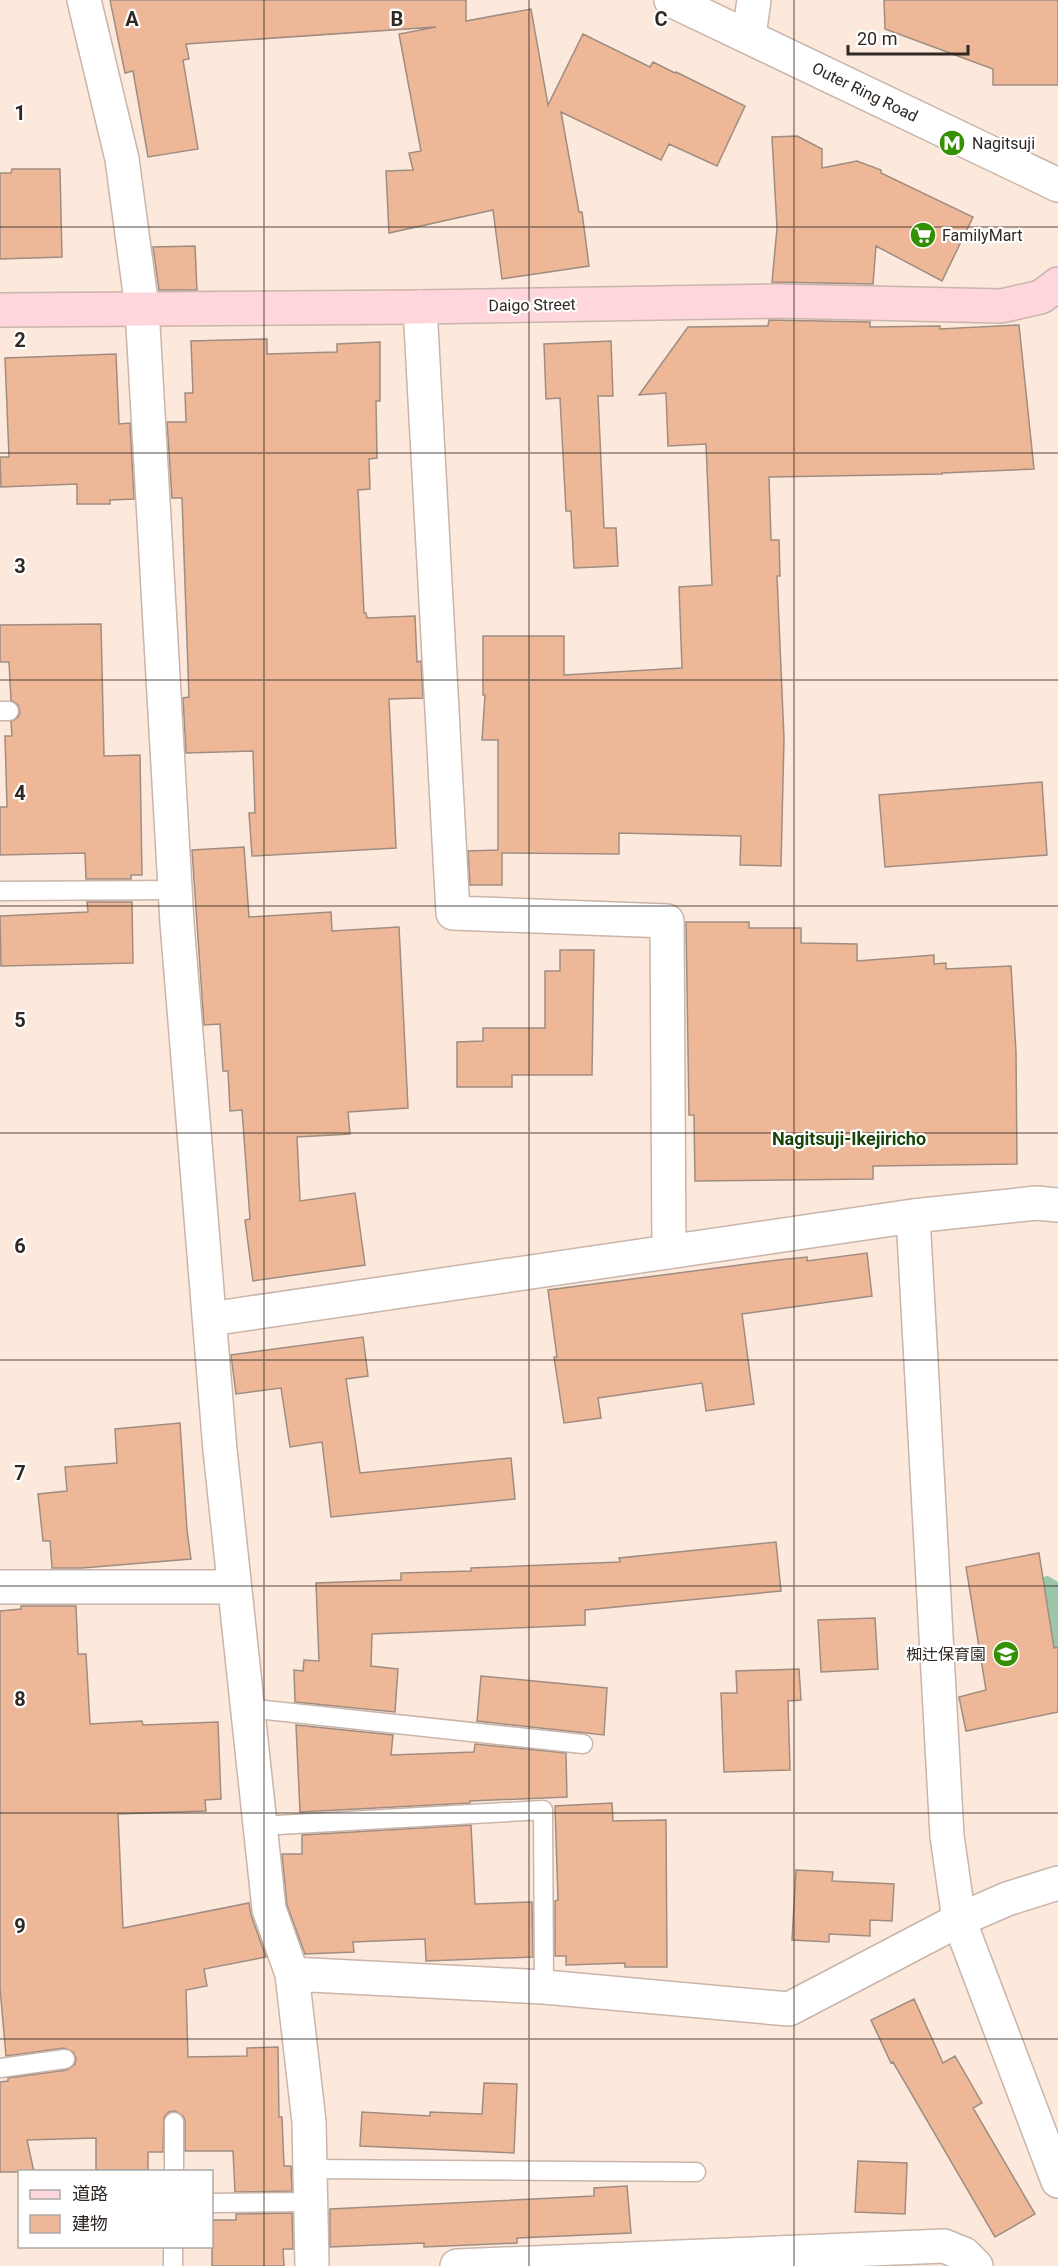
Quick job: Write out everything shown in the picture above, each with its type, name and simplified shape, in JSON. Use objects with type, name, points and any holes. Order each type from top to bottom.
[{"type":"main road","name":"Daigo Street","points":[[0,310],[420,307],[779,300],[1001,306],[1041,297],[1058,284]]},
{"type":"street","points":[[84,0],[122,159],[142,308],[176,890],[210,1319],[234,1587],[269,1910],[292,1974],[309,2122],[312,2266]]},
{"type":"street","name":"Outer Ring Road","points":[[672,0],[1058,185]]},
{"type":"street","points":[[749,36],[754,0]]},
{"type":"street","points":[[420,307],[453,913],[667,921],[669,1252]]},
{"type":"street","points":[[210,1319],[913,1216],[1037,1203],[1058,1205]]},
{"type":"street","points":[[913,1216],[947,1836],[959,1920],[1058,2181]]},
{"type":"street","points":[[0,1587],[234,1587]]},
{"type":"street","points":[[292,1974],[544,1987],[789,2009],[959,1920],[1007,1899],[1058,1883]]},
{"type":"street","points":[[458,2266],[944,2246],[964,2254],[976,2266]]},
{"type":"lane","points":[[0,891],[176,890]]},
{"type":"lane","points":[[247,1708],[583,1744]]},
{"type":"lane","points":[[260,1826],[543,1810],[544,1987]]},
{"type":"lane","points":[[0,2068],[65,2059]]},
{"type":"lane","points":[[174,2122],[174,2170]]},
{"type":"lane","points":[[310,2169],[696,2172]]},
{"type":"lane","points":[[213,2203],[311,2202]]},
{"type":"lane","points":[[173,2248],[173,2266]]},
{"type":"green space","points":[[1048,1576],[1058,1582],[1058,1647],[1054,1648],[1043,1577]]},
{"type":"building","points":[[110,0],[466,0],[466,21],[531,9],[548,105],[583,34],[650,67],[653,62],[676,72],[745,106],[717,166],[669,144],[661,160],[561,112],[579,212],[582,212],[589,266],[502,279],[493,210],[389,233],[386,171],[413,170],[409,153],[421,151],[399,34],[436,27],[186,44],[189,59],[183,60],[198,149],[148,157],[133,71],[125,73]]},
{"type":"building","points":[[884,0],[1058,0],[1058,85],[993,85],[993,69],[885,29]]},
{"type":"building","points":[[797,136],[822,149],[822,168],[857,161],[881,170],[881,173],[973,217],[942,281],[876,246],[873,284],[772,282],[777,228],[772,137]]},
{"type":"building","points":[[12,169],[60,169],[62,257],[0,259],[0,173],[11,173]]},
{"type":"building","points":[[195,246],[197,290],[159,290],[153,247]]},
{"type":"building","points":[[769,320],[870,322],[870,327],[940,326],[940,329],[1019,325],[1034,469],[942,474],[769,477],[771,540],[779,540],[780,576],[777,576],[784,738],[781,866],[740,865],[741,836],[619,833],[619,854],[502,853],[502,885],[470,885],[468,851],[498,850],[498,740],[482,740],[485,695],[483,695],[483,636],[564,636],[564,675],[682,668],[679,587],[712,585],[706,444],[668,446],[666,393],[639,395],[688,327],[768,326]]},
{"type":"building","points":[[267,339],[267,354],[337,352],[337,344],[380,342],[380,401],[376,401],[377,458],[369,459],[370,489],[358,490],[364,613],[367,618],[415,616],[417,662],[421,661],[423,698],[389,699],[396,848],[252,856],[249,813],[255,813],[253,751],[186,753],[183,698],[189,697],[182,498],[172,498],[167,422],[186,422],[185,393],[193,393],[191,341]]},
{"type":"building","points":[[611,341],[613,396],[598,396],[604,528],[616,528],[618,566],[574,568],[571,511],[566,511],[560,398],[546,399],[544,344]]},
{"type":"building","points":[[116,354],[119,424],[130,423],[134,499],[110,500],[110,504],[77,504],[77,484],[1,487],[0,457],[9,457],[5,358]]},
{"type":"building","points":[[101,624],[104,756],[140,755],[142,875],[131,875],[131,879],[86,879],[85,853],[0,855],[0,807],[7,807],[5,736],[12,736],[11,722],[18,717],[20,712],[18,705],[11,700],[9,662],[0,662],[0,625]]},
{"type":"building","points":[[1042,782],[1047,855],[885,867],[879,795]]},
{"type":"building","points":[[244,847],[249,917],[331,912],[332,931],[399,927],[408,1108],[348,1112],[350,1134],[297,1137],[300,1201],[355,1193],[365,1265],[253,1281],[245,1220],[250,1219],[242,1110],[230,1111],[228,1071],[223,1071],[220,1024],[204,1025],[192,850]]},
{"type":"building","points":[[87,902],[132,902],[133,963],[1,966],[0,916],[88,912]]},
{"type":"building","points":[[686,922],[749,922],[749,928],[801,928],[801,943],[857,944],[857,961],[934,955],[934,964],[946,963],[946,969],[1011,966],[1016,1052],[1017,1164],[873,1166],[873,1179],[695,1181],[694,1115],[689,1115]]},
{"type":"building","points":[[560,950],[594,950],[592,1075],[512,1075],[512,1087],[457,1087],[457,1042],[483,1041],[483,1028],[545,1028],[545,971],[560,971]]},
{"type":"building","points":[[867,1253],[872,1296],[742,1314],[754,1404],[706,1411],[702,1383],[598,1398],[601,1418],[564,1423],[554,1357],[557,1357],[548,1290],[778,1260],[807,1257],[807,1261]]},
{"type":"building","points":[[363,1337],[368,1376],[346,1379],[360,1473],[511,1458],[515,1499],[331,1517],[322,1442],[290,1447],[281,1388],[236,1394],[231,1355]]},
{"type":"building","points":[[180,1423],[191,1559],[82,1568],[52,1568],[50,1541],[43,1541],[38,1494],[67,1491],[65,1467],[117,1463],[115,1429]]},
{"type":"building","points":[[776,1542],[781,1591],[585,1610],[585,1625],[372,1634],[371,1666],[398,1669],[395,1712],[295,1702],[294,1670],[303,1671],[304,1660],[319,1661],[316,1583],[401,1580],[401,1573],[471,1571],[471,1568],[620,1562],[619,1558]]},
{"type":"building","name":"椥辻保育園","points":[[1039,1553],[1054,1648],[1058,1647],[1058,1712],[966,1731],[959,1697],[986,1690],[966,1567]]},
{"type":"building","points":[[21,1606],[76,1606],[78,1654],[86,1654],[90,1724],[142,1721],[143,1725],[218,1722],[221,1799],[205,1800],[206,1811],[118,1814],[123,1928],[249,1903],[266,1957],[204,1969],[207,1986],[186,1990],[188,2057],[247,2056],[247,2048],[278,2047],[279,2117],[282,2117],[284,2166],[291,2166],[292,2191],[235,2192],[233,2151],[185,2151],[185,2121],[183,2116],[175,2111],[169,2112],[164,2117],[163,2152],[148,2152],[148,2170],[96,2170],[96,2138],[27,2140],[34,2170],[0,2172],[0,2082],[8,2081],[8,2078],[67,2070],[75,2064],[76,2058],[73,2052],[64,2048],[6,2056],[0,1988],[0,1611],[21,1609]]},
{"type":"building","points":[[875,1618],[878,1669],[821,1672],[818,1620]]},
{"type":"building","points":[[799,1669],[801,1700],[788,1701],[790,1770],[724,1772],[721,1693],[737,1693],[736,1671]]},
{"type":"building","points":[[481,1676],[607,1688],[604,1735],[477,1721]]},
{"type":"building","points":[[296,1725],[393,1735],[391,1755],[474,1752],[475,1744],[566,1753],[567,1797],[300,1812]]},
{"type":"building","points":[[612,1803],[613,1821],[666,1820],[667,1967],[625,1967],[625,1963],[566,1965],[566,1956],[555,1956],[555,1901],[558,1900],[555,1806]]},
{"type":"building","points":[[471,1825],[475,1904],[532,1902],[533,1957],[426,1961],[425,1939],[353,1942],[354,1952],[305,1954],[287,1905],[282,1854],[302,1854],[302,1835]]},
{"type":"building","points":[[796,1870],[833,1872],[832,1881],[894,1884],[892,1921],[870,1920],[870,1936],[829,1934],[829,1942],[792,1940]]},
{"type":"building","points":[[914,1999],[943,2063],[955,2056],[982,2103],[973,2108],[1035,2214],[995,2237],[893,2062],[891,2063],[871,2020]]},
{"type":"building","points":[[484,2083],[517,2084],[514,2153],[360,2146],[362,2112],[430,2116],[430,2112],[482,2114]]},
{"type":"building","points":[[858,2161],[907,2163],[905,2214],[855,2212]]},
{"type":"building","points":[[627,2186],[631,2233],[517,2238],[517,2243],[424,2247],[424,2243],[330,2247],[330,2209],[594,2196],[594,2188]]},
{"type":"building","points":[[292,2213],[293,2249],[283,2249],[284,2266],[212,2266],[213,2220],[236,2220],[236,2214]]},
{"type":"place","name":"Nagitsuji","points":[[952,143]]},
{"type":"place","name":"FamilyMart","points":[[923,235]]},
{"type":"place","name":"椥辻保育園","points":[[1006,1654]]},
{"type":"district","name":"Nagitsuji-Ikejiricho","points":[[849,1138]]}]
